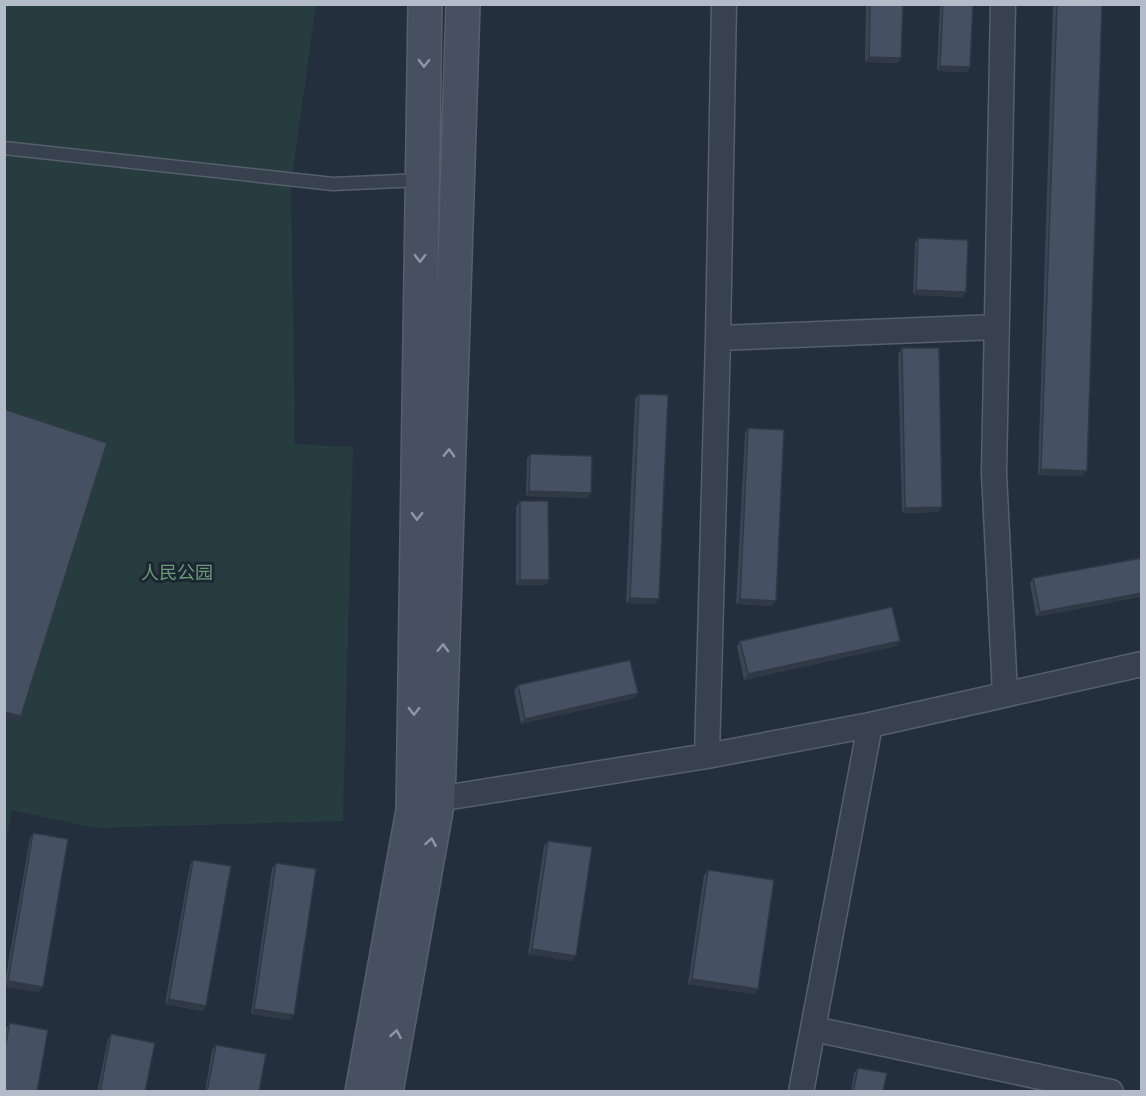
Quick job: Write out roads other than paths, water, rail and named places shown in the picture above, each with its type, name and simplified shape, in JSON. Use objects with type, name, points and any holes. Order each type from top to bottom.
[{"type":"main road","points":[[362,1092],[413,810],[425,4]]},
{"type":"main road","points":[[386,1092],[438,800],[463,4]]},
{"type":"street","points":[[707,756],[724,4]]},
{"type":"street","points":[[1003,4],[994,473],[1005,693]]},
{"type":"street","points":[[718,338],[996,327]]},
{"type":"street","points":[[438,800],[707,756],[870,724],[1142,664]]},
{"type":"street","points":[[801,1092],[870,724]]},
{"type":"street","points":[[814,1029],[1111,1092]]},
{"type":"lane","points":[[4,148],[333,184],[421,180]]},
{"type":"park label","name":"人民公园","points":[[177,573]]}]
